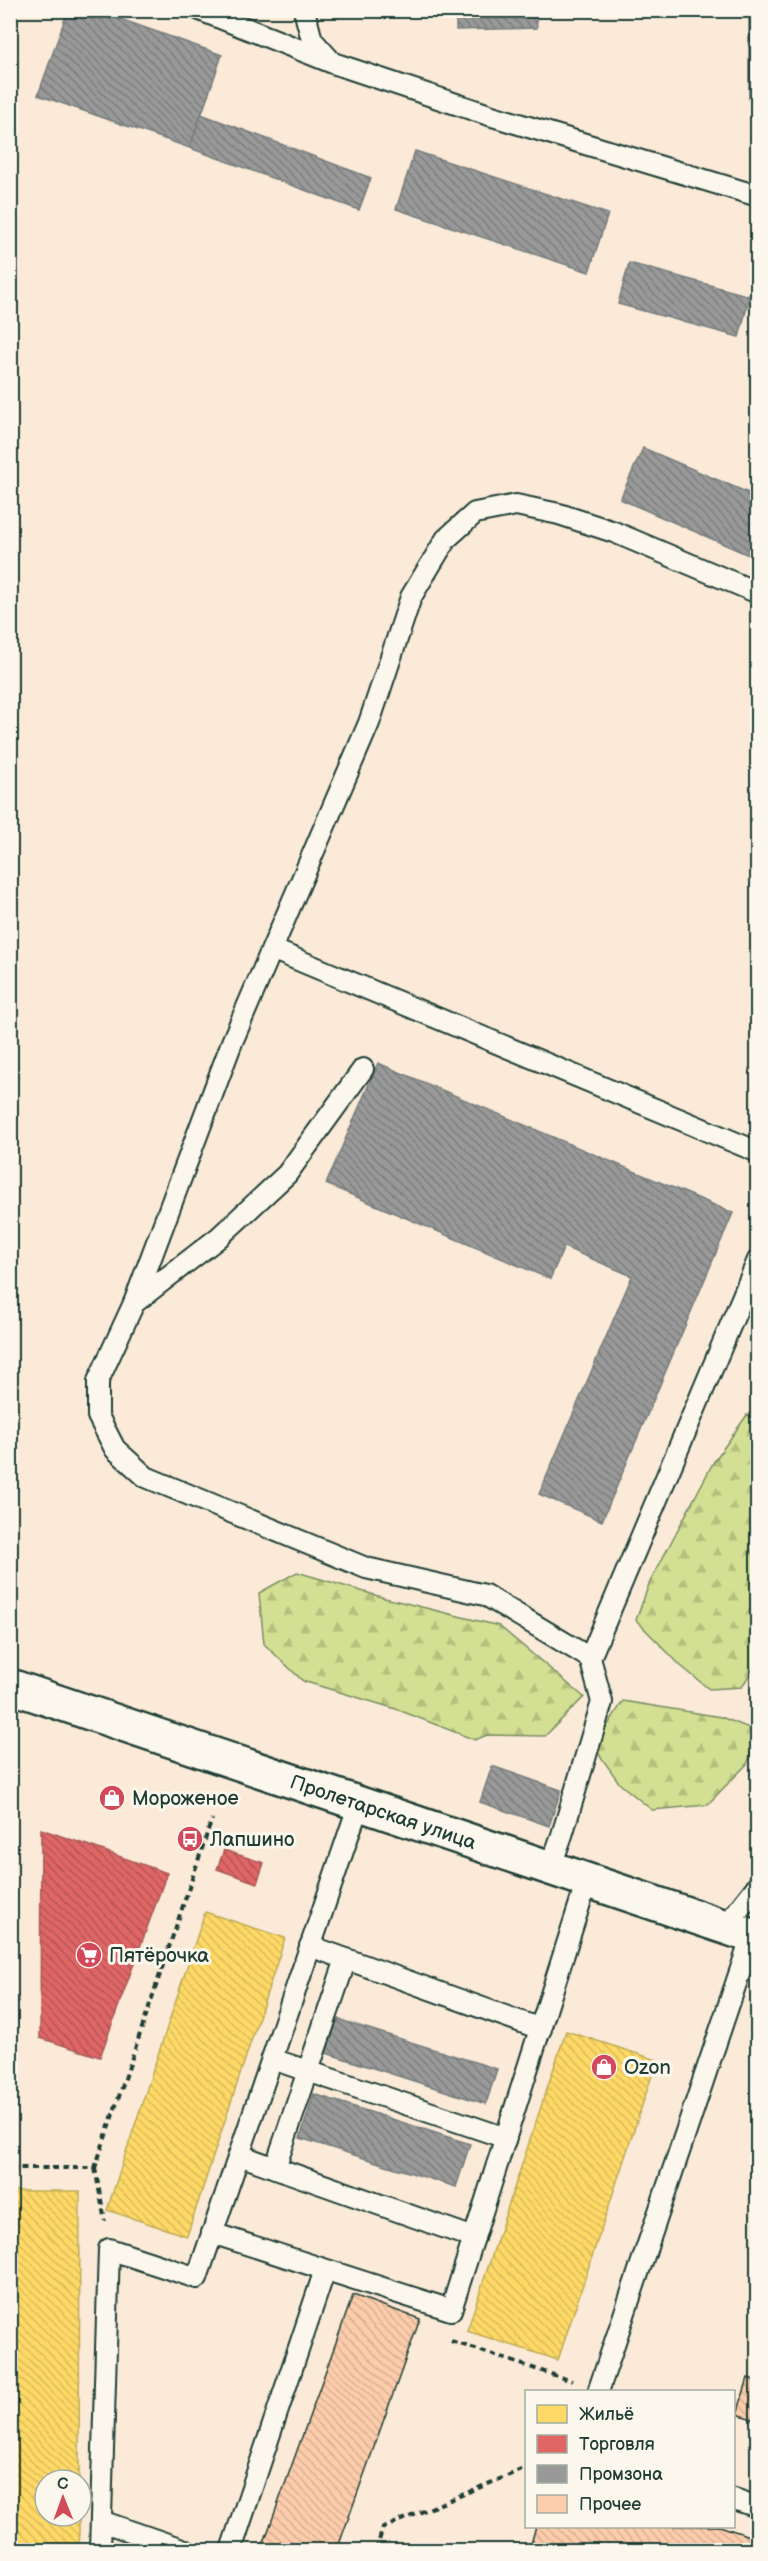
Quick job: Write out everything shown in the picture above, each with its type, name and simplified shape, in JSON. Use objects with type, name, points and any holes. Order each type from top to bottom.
[{"type":"street","name":"Пролетарская улица","points":[[10,1686],[745,1934]]},
{"type":"lane","points":[[200,10],[333,63],[489,115],[758,196]]},
{"type":"lane","points":[[304,10],[312,40],[333,63]]},
{"type":"lane","points":[[590,1658],[485,1595],[366,1568],[147,1477],[115,1449],[98,1416],[98,1381],[134,1303],[232,1042],[274,950],[369,723],[411,597],[446,539],[475,513],[516,505],[559,514],[614,532],[758,593]]},
{"type":"lane","points":[[274,950],[758,1152]]},
{"type":"lane","points":[[134,1303],[218,1238],[287,1174],[363,1069]]},
{"type":"lane","points":[[550,1868],[602,1702],[590,1658],[756,1267]]},
{"type":"lane","points":[[100,2550],[110,2249],[197,2278],[360,1804]]},
{"type":"lane","points":[[212,2233],[451,2310],[587,1881]]},
{"type":"lane","points":[[598,2390],[745,1934],[758,1885]]},
{"type":"lane","points":[[310,1946],[541,2029]]},
{"type":"lane","points":[[275,2169],[346,1959]]},
{"type":"lane","points":[[272,2059],[506,2138]]},
{"type":"lane","points":[[238,2156],[474,2238]]},
{"type":"lane","points":[[231,2550],[325,2270]]},
{"type":"lane","points":[[735,2499],[758,2507]]},
{"type":"lane","points":[[101,2520],[185,2550]]},
{"type":"path","points":[[110,2249],[95,2168],[212,1819]]},
{"type":"path","points":[[10,2168],[95,2168]]},
{"type":"path","points":[[451,2310],[442,2338],[595,2390]]},
{"type":"path","points":[[376,2550],[383,2528],[525,2468]]},
{"type":"green space","points":[[747,1415],[758,1419],[757,1662],[742,1687],[709,1689],[681,1666],[636,1620],[649,1584],[713,1463]]},
{"type":"green space","points":[[297,1572],[385,1598],[499,1626],[584,1697],[545,1736],[487,1735],[475,1740],[396,1709],[303,1681],[264,1644],[259,1593]]},
{"type":"green space","points":[[623,1701],[721,1717],[757,1731],[757,1739],[747,1764],[707,1805],[652,1810],[620,1784],[594,1747]]},
{"type":"building: Жильё","points":[[205,1912],[285,1938],[187,2236],[107,2210]]},
{"type":"building: Жильё","points":[[566,2031],[657,2060],[558,2360],[467,2331]]},
{"type":"building: Жильё","points":[[10,2191],[80,2191],[79,2468],[33,2468],[33,2528],[79,2528],[79,2550],[10,2550]]},
{"type":"building: Торговля","name":"Пятёрочка","points":[[41,1829],[167,1873],[100,2057],[40,2038]]},
{"type":"building: Торговля","points":[[224,1850],[264,1863],[257,1883],[217,1869]]},
{"type":"building: Промзона","points":[[68,10],[95,10],[222,55],[190,148],[38,95]]},
{"type":"building: Промзона","points":[[456,10],[536,10],[537,28],[456,30]]},
{"type":"building: Промзона","points":[[749,10],[758,10],[758,101],[749,101]]},
{"type":"building: Промзона","points":[[201,114],[371,178],[359,210],[190,148]]},
{"type":"building: Промзона","points":[[415,151],[608,214],[589,272],[396,209]]},
{"type":"building: Промзона","points":[[629,263],[750,296],[739,337],[618,304]]},
{"type":"building: Промзона","points":[[643,448],[758,497],[758,559],[620,499]]},
{"type":"building: Промзона","points":[[378,1063],[733,1213],[602,1521],[539,1494],[632,1276],[564,1247],[550,1279],[326,1184]]},
{"type":"building: Промзона","points":[[492,1766],[561,1790],[549,1826],[480,1802]]},
{"type":"building: Промзона","points":[[337,2019],[497,2069],[486,2104],[326,2053]]},
{"type":"building: Промзона","points":[[314,2094],[470,2144],[456,2187],[300,2138]]},
{"type":"building: Прочее","points":[[353,2295],[420,2319],[337,2550],[268,2550],[262,2548]]},
{"type":"building: Прочее","points":[[748,2378],[758,2381],[758,2421],[737,2414]]},
{"type":"building: Прочее","points":[[535,2528],[726,2528],[758,2539],[758,2550],[552,2550],[531,2544]]},
{"type":"place","name":"Мороженое","points":[[112,1798]]},
{"type":"place","name":"Лапшино","points":[[190,1839]]},
{"type":"place","name":"Пятёрочка","points":[[89,1955]]},
{"type":"place","name":"Ozon","points":[[604,2067]]}]
